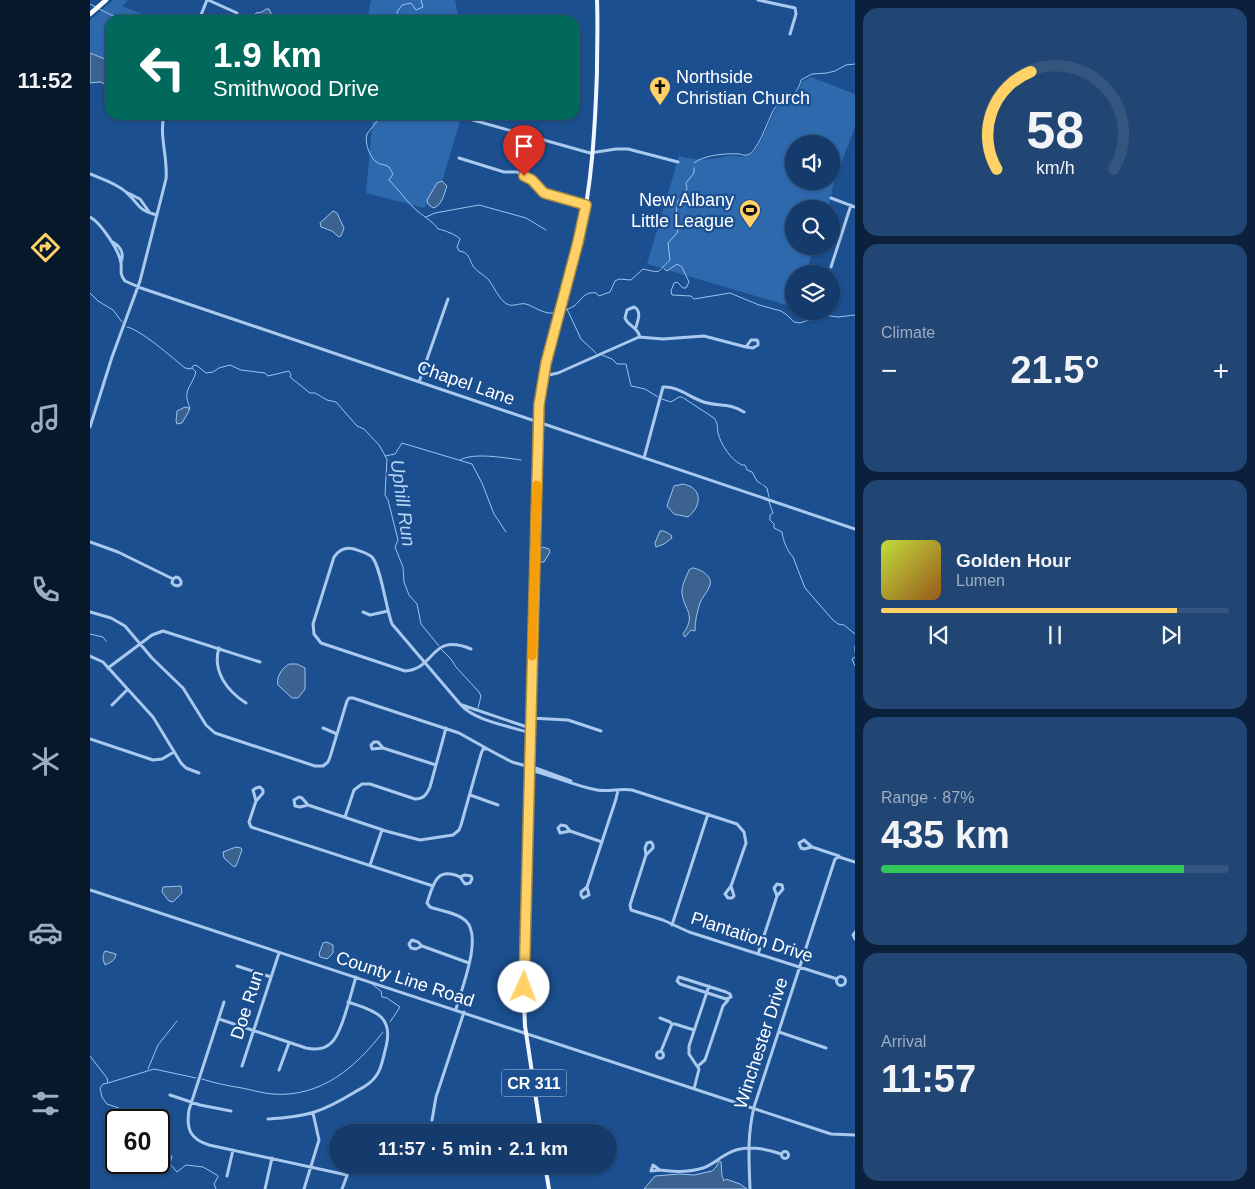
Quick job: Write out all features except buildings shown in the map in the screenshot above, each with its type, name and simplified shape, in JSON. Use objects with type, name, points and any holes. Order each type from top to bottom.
[{"type":"highway","points":[[90,14],[106,0]]},
{"type":"main road","points":[[527,1034],[524,1016],[524,984],[538,422],[543,376],[578,242],[594,154],[598,28],[597,0]]},
{"type":"main road","name":"CR 311","points":[[527,1034],[539,1124]]},
{"type":"main road","points":[[546,1174],[549,1189]]},
{"type":"street","points":[[202,15],[208,0],[237,13],[236,15]]},
{"type":"street","points":[[758,0],[795,8],[796,14],[790,34]]},
{"type":"street","points":[[90,427],[112,357],[138,287],[167,174],[162,136],[164,120]]},
{"type":"street","points":[[470,120],[594,154],[616,149],[628,149],[678,162]]},
{"type":"street","points":[[459,158],[504,172],[517,172],[532,180],[544,193],[586,205]]},
{"type":"street","points":[[90,174],[140,198],[150,213]]},
{"type":"street","points":[[126,192],[139,208],[157,215]]},
{"type":"street","points":[[831,198],[853,206],[832,265]]},
{"type":"street","name":"Chapel Lane","points":[[90,217],[97,221],[110,240],[121,262],[120,271],[125,281],[138,287],[855,529]]},
{"type":"street","points":[[419,382],[448,299]]},
{"type":"street","points":[[636,327],[628,323],[625,318],[627,310],[634,307],[639,311],[636,327],[640,337]]},
{"type":"street","points":[[543,376],[558,373],[640,337],[663,339],[704,336],[746,347]]},
{"type":"street","points":[[644,458],[662,390],[665,386],[700,401],[723,404],[744,412]]},
{"type":"street","points":[[90,542],[118,552],[173,579]]},
{"type":"street","points":[[471,649],[457,644],[447,645],[424,662],[415,670],[402,671],[324,644],[318,640],[313,631],[314,616],[332,560],[338,552],[344,549],[363,552],[374,560],[394,627],[424,662],[461,705],[467,711],[477,716],[530,730]]},
{"type":"street","points":[[363,612],[370,615],[388,611]]},
{"type":"street","points":[[90,612],[119,622],[183,688],[209,728],[219,734],[315,766],[323,766],[328,762],[347,702],[351,698],[462,734],[493,752]]},
{"type":"street","points":[[108,668],[154,633],[163,631],[260,662]]},
{"type":"street","points":[[219,648],[216,663],[220,674],[231,692],[246,703]]},
{"type":"street","points":[[90,656],[100,660],[153,716],[184,766],[199,773]]},
{"type":"street","points":[[112,705],[127,690]]},
{"type":"street","points":[[530,718],[567,720],[601,731]]},
{"type":"street","points":[[323,728],[337,734]]},
{"type":"street","points":[[345,817],[354,790],[362,784],[370,784],[415,799],[424,797],[429,790],[446,728]]},
{"type":"street","points":[[90,740],[153,760],[174,752]]},
{"type":"street","points":[[383,748],[436,765]]},
{"type":"street","points":[[308,805],[418,840],[453,835],[461,826],[482,750],[485,748],[512,762],[576,784],[600,791],[632,790],[737,824],[745,835],[745,847],[731,886]]},
{"type":"street","points":[[587,887],[618,790]]},
{"type":"street","points":[[470,795],[498,805]]},
{"type":"street","points":[[256,801],[249,822],[251,826],[433,886]]},
{"type":"street","name":"Plantation Drive","points":[[708,814],[672,925],[837,979]]},
{"type":"street","points":[[370,865],[380,834],[384,830]]},
{"type":"street","points":[[570,831],[602,842]]},
{"type":"street","points":[[812,847],[855,862]]},
{"type":"street","points":[[646,855],[630,907],[631,910],[672,925]]},
{"type":"street","name":"Winchester Drive","points":[[750,1189],[748,1141],[754,1107],[836,859],[839,857]]},
{"type":"street","points":[[456,1009],[469,963],[472,940],[470,927],[462,918],[428,906],[428,901],[436,879],[442,874],[452,874],[460,877]]},
{"type":"street","name":"County Line Road","points":[[90,890],[456,1009],[694,1089],[754,1107],[830,1134],[855,1135]]},
{"type":"street","points":[[758,954],[776,896]]},
{"type":"street","points":[[855,932],[853,935],[855,939]]},
{"type":"street","points":[[422,946],[469,963]]},
{"type":"street","name":"Doe Run","points":[[242,1066],[279,953]]},
{"type":"street","points":[[237,966],[271,978]]},
{"type":"street","points":[[698,1066],[705,1060],[723,1006],[731,997],[729,993],[682,977],[677,980],[680,984],[729,999]]},
{"type":"street","points":[[219,1019],[289,1043],[315,1050],[324,1048],[331,1044],[338,1036],[356,978]]},
{"type":"street","points":[[694,1089],[699,1074],[698,1066],[689,1054],[688,1048],[708,986]]},
{"type":"street","points":[[224,1002],[192,1103],[188,1123],[189,1130],[202,1143],[347,1175],[342,1189]]},
{"type":"street","points":[[268,1119],[291,1118],[313,1113],[333,1105],[366,1086],[379,1072],[388,1040],[387,1027],[384,1020],[375,1012],[348,1002]]},
{"type":"street","points":[[432,1120],[436,1097],[464,1012]]},
{"type":"street","points":[[660,1018],[672,1024],[694,1030]]},
{"type":"street","points":[[661,1051],[672,1024]]},
{"type":"street","points":[[779,1032],[826,1048]]},
{"type":"street","points":[[279,1070],[289,1043]]},
{"type":"street","points":[[170,1095],[192,1103],[231,1111]]},
{"type":"street","points":[[304,1189],[319,1140],[313,1113]]},
{"type":"street","points":[[660,1170],[703,1168],[730,1152],[749,1149],[765,1149],[781,1154]]},
{"type":"street","points":[[227,1176],[233,1150]]},
{"type":"street","points":[[264,1189],[272,1158]]},
{"type":"shaded area","points":[[113,0],[129,0],[122,6],[144,15],[105,15],[105,59],[90,53],[90,20]]},
{"type":"shaded area","points":[[371,0],[455,0],[458,15],[368,15]]},
{"type":"shaded area","points":[[269,9],[272,15],[255,15]]},
{"type":"shaded area","points":[[90,53],[105,59],[105,84],[100,82],[90,83]]},
{"type":"shaded area","points":[[811,77],[855,94],[855,127],[840,166],[840,135],[785,135],[785,190],[832,190],[830,200],[785,200],[785,255],[812,255],[808,265],[785,265],[785,305],[647,264],[679,156],[703,159],[747,156],[752,153],[761,141],[779,105],[798,93],[802,82]]},
{"type":"shaded area","points":[[373,120],[460,120],[443,178],[424,208],[366,193]]},
{"type":"shaded area","points":[[442,181],[447,186],[444,196],[439,205],[433,208],[428,204],[427,200],[437,183]]},
{"type":"shaded area","points":[[333,211],[337,213],[344,228],[339,237],[332,231],[321,227],[320,223]]},
{"type":"shaded area","points":[[185,407],[189,408],[189,411],[182,423],[177,424],[177,411]]},
{"type":"shaded area","points":[[683,484],[694,489],[698,498],[696,508],[688,517],[674,514],[667,506],[674,486]]},
{"type":"shaded area","points":[[660,531],[671,535],[672,538],[656,547],[655,543]]},
{"type":"shaded area","points":[[543,547],[549,549],[550,552],[544,562],[540,562],[540,549]]},
{"type":"shaded area","points":[[692,568],[705,573],[710,582],[709,588],[699,606],[695,631],[691,630],[685,637],[683,634],[689,622],[689,617],[682,590],[689,570]]},
{"type":"shaded area","points":[[289,664],[297,664],[305,668],[305,689],[298,698],[292,698],[278,685],[280,673]]},
{"type":"shaded area","points":[[236,847],[242,850],[234,867],[224,858],[223,852]]},
{"type":"shaded area","points":[[181,886],[182,893],[173,902],[169,901],[162,892],[163,887]]},
{"type":"shaded area","points":[[327,942],[333,945],[333,953],[327,959],[320,957],[319,954],[323,943]]},
{"type":"shaded area","points":[[105,951],[116,954],[114,960],[105,965],[103,955]]},
{"type":"shaded area","points":[[719,1161],[721,1162],[724,1181],[726,1179],[740,1184],[747,1189],[644,1189],[655,1176],[694,1175],[712,1171]]},
{"type":"waterway","points":[[398,15],[397,12],[402,5],[411,3],[416,10],[423,7],[421,0]]},
{"type":"waterway","points":[[90,4],[111,15]]},
{"type":"waterway","points":[[694,163],[715,155],[746,155],[751,153],[776,107],[796,92],[801,80],[812,74],[827,73],[846,65],[855,64]]},
{"type":"waterway","points":[[376,120],[366,137],[370,154],[375,161],[389,167],[393,174],[389,180],[411,205],[438,229],[460,239],[457,247],[459,251],[467,254],[474,268],[488,279],[504,302],[509,305],[526,304],[546,313],[558,312]]},
{"type":"waterway","points":[[562,311],[574,306],[589,293],[596,293],[599,296],[610,292],[615,281],[619,279],[631,280],[643,269],[657,272],[670,260],[668,243],[677,233],[678,229],[675,220],[678,201],[687,189],[686,183],[694,173],[694,168]]},
{"type":"waterway","points":[[426,217],[435,213],[479,205],[526,218],[546,230]]},
{"type":"waterway","points":[[664,269],[667,271],[677,264],[682,267],[689,282],[686,288],[683,288],[677,282],[674,283],[671,291],[672,295],[691,296],[694,299],[730,293],[759,305],[781,311],[794,322],[800,323],[824,315],[838,317],[855,315]]},
{"type":"waterway","name":"Uphill Run","points":[[90,293],[98,301],[113,310],[122,322]]},
{"type":"waterway","points":[[567,309],[581,339],[596,353]]},
{"type":"waterway","name":"Uphill Run","points":[[127,327],[148,338],[185,368],[191,369],[196,365],[206,373],[230,365],[241,370],[265,373],[268,376],[289,371],[290,377],[310,393],[315,393],[327,400],[336,402],[357,426],[364,429],[379,445],[387,459],[385,495],[398,540],[395,547],[403,567],[404,582],[409,595],[417,604],[421,624],[439,646]]},
{"type":"waterway","points":[[602,355],[612,359],[617,364],[626,364],[631,386],[645,389],[658,397]]},
{"type":"waterway","points":[[189,410],[187,393],[196,372],[192,368]]},
{"type":"waterway","points":[[662,399],[671,402],[682,397],[714,418],[717,423],[719,438],[727,452],[738,463],[745,465],[747,470],[752,472],[761,484]]},
{"type":"waterway","points":[[385,456],[395,454],[402,443],[472,464],[482,483],[494,514],[506,532]]},
{"type":"waterway","points":[[460,460],[473,456],[521,460]]},
{"type":"waterway","points":[[763,485],[767,488],[769,497]]},
{"type":"waterway","points":[[769,502],[773,513],[770,515],[770,520],[774,524],[774,528],[782,532],[805,588],[832,619],[838,624],[844,625],[855,634]]},
{"type":"waterway","points":[[90,634],[103,637],[106,641]]},
{"type":"waterway","points":[[855,646],[855,652]]},
{"type":"waterway","name":"Uphill Run","points":[[442,650],[479,692],[481,696],[478,708]]},
{"type":"waterway","points":[[855,657],[852,659],[855,666]]},
{"type":"waterway","points":[[373,985],[381,991],[382,997],[387,998],[400,1007],[390,1022]]},
{"type":"waterway","points":[[148,1069],[158,1045],[177,1021]]},
{"type":"waterway","points":[[202,1079],[272,1094],[290,1094],[306,1091],[336,1078],[361,1057],[383,1032]]},
{"type":"waterway","points":[[90,1056],[107,1078],[108,1083],[103,1084],[100,1088],[102,1097],[107,1104],[120,1109]]},
{"type":"waterway","points":[[108,1083],[154,1069],[196,1078]]},
{"type":"waterway","points":[[170,1155],[172,1156],[170,1164]]},
{"type":"waterway","points":[[170,1164],[177,1172],[186,1165],[203,1167],[217,1175],[218,1177],[214,1184],[216,1189]]},
{"type":"slow traffic","points":[[532,656],[537,485]]},
{"type":"place","name":"Northside Christian Church","points":[[660,106]]},
{"type":"place","name":"New Albany Little League","points":[[750,229]]},
{"type":"route","points":[[524,176],[532,180],[544,193],[563,200],[586,205],[546,363],[539,405],[524,987]]}]
